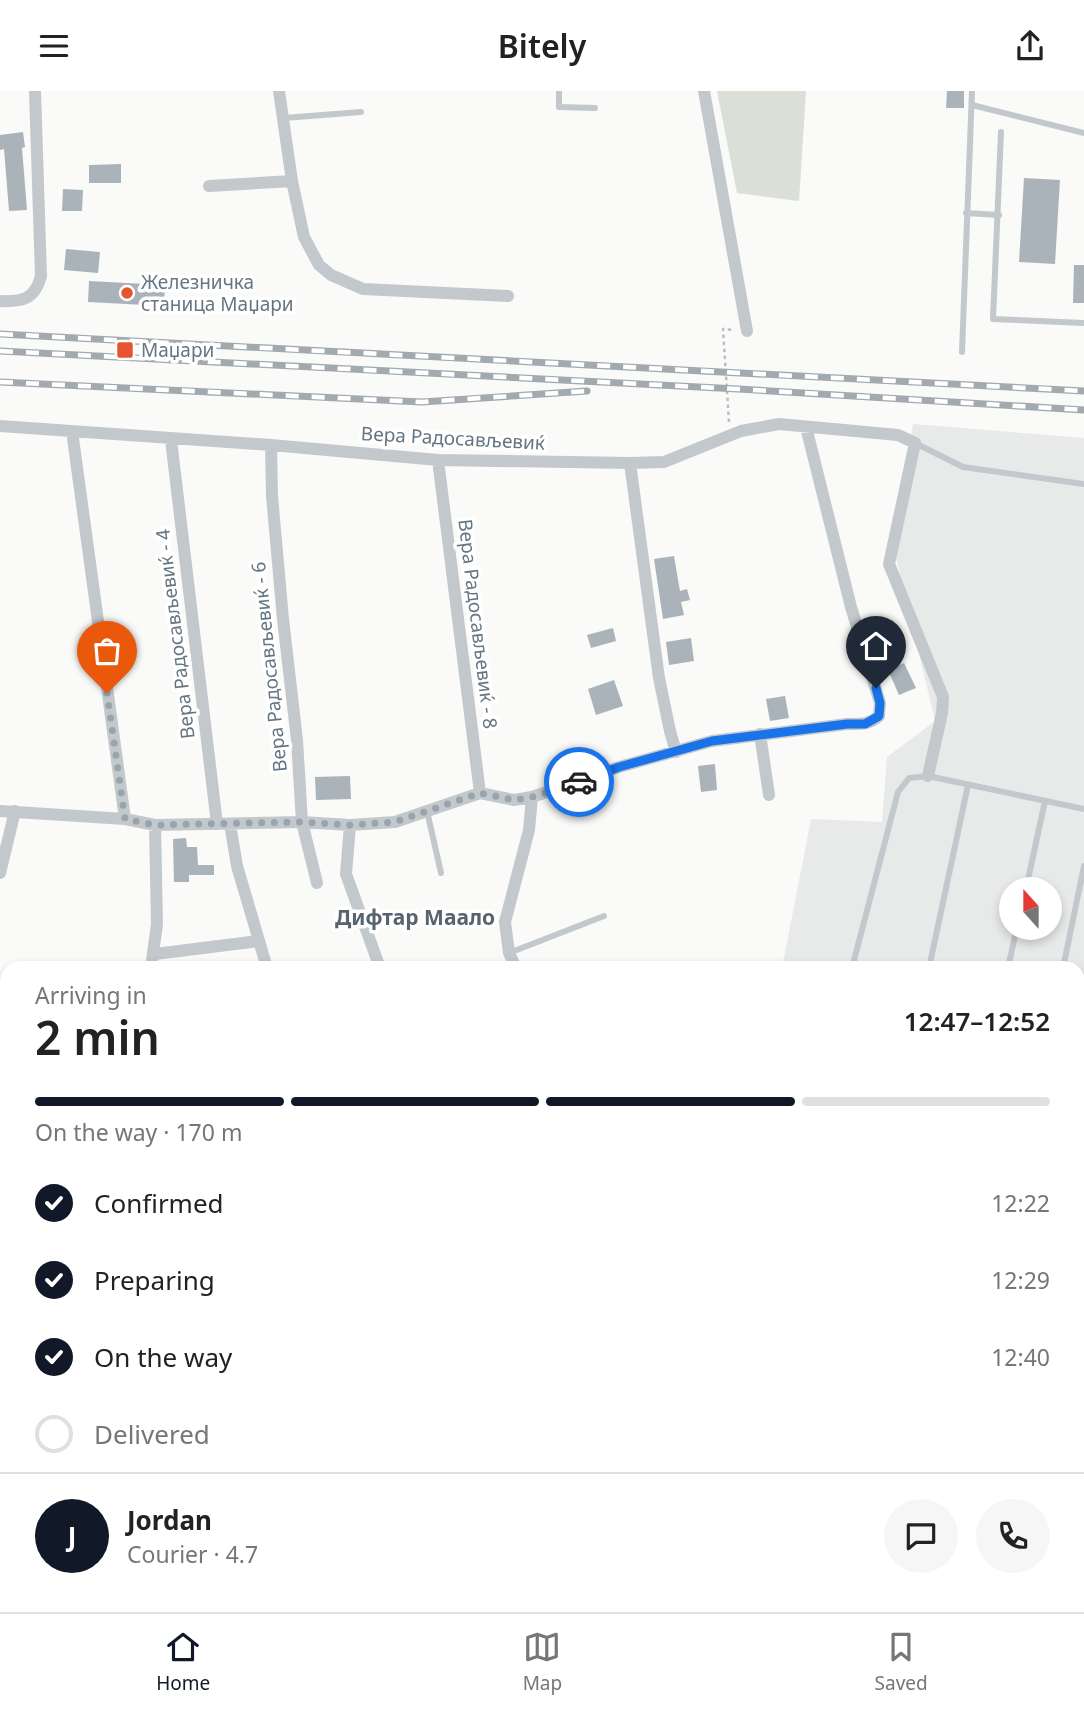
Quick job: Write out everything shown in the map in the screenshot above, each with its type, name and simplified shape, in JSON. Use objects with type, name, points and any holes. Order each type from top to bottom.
[{"type":"street","points":[[0,301],[26,299],[38,288],[41,276],[35,91]]},
{"type":"street","points":[[279,91],[292,181],[304,237],[319,265],[331,275],[363,289],[508,296]]},
{"type":"street","points":[[704,91],[747,331]]},
{"type":"street","points":[[209,186],[292,181]]},
{"type":"street","name":"Вера Радосављевиќ","points":[[0,426],[438,460],[664,462],[741,431],[779,424],[898,435],[915,443]]},
{"type":"street","points":[[0,811],[125,819],[155,825],[302,822],[350,825],[395,822],[480,793],[514,800],[532,797],[619,767],[712,741],[865,724],[879,716],[881,709],[851,607],[806,428]]},
{"type":"street","points":[[72,431],[125,819]]},
{"type":"street","name":"Вера Радосављевиќ - 4","points":[[171,440],[223,824],[265,961]]},
{"type":"street","points":[[915,443],[889,563],[943,697],[928,776]]},
{"type":"street","name":"Вера Радосављевиќ - 6","points":[[271,445],[272,496],[297,740],[302,822],[317,883]]},
{"type":"street","name":"Вера Радосављевиќ - 8","points":[[438,460],[480,793]]},
{"type":"street","points":[[630,463],[659,678],[676,751]]},
{"type":"street","points":[[760,734],[769,795]]},
{"type":"street","points":[[513,961],[505,936],[505,922],[529,830],[532,797]]},
{"type":"street","points":[[0,873],[15,811]]},
{"type":"street","points":[[154,961],[157,924],[155,825]]},
{"type":"street","points":[[350,825],[346,874],[377,961]]},
{"type":"street","points":[[155,954],[259,941]]},
{"type":"lane","points":[[559,91],[559,107],[595,108]]},
{"type":"lane","points":[[962,352],[972,91]]},
{"type":"lane","points":[[972,105],[1084,133]]},
{"type":"lane","points":[[284,118],[360,112]]},
{"type":"lane","points":[[1001,132],[993,319],[1084,324]]},
{"type":"lane","points":[[966,213],[999,215]]},
{"type":"lane","points":[[915,443],[962,467],[1084,484]]},
{"type":"lane","points":[[854,961],[898,792],[909,778],[928,776],[1084,809]]},
{"type":"lane","points":[[930,961],[968,785]]},
{"type":"lane","points":[[1029,877],[1045,801]]},
{"type":"lane","points":[[427,811],[441,873]]},
{"type":"lane","points":[[1064,961],[1084,866]]},
{"type":"lane","points":[[509,953],[604,916]]},
{"type":"lane","points":[[1010,961],[1014,940]]},
{"type":"path","points":[[730,436],[723,329],[747,331]]},
{"type":"shaded area","points":[[717,91],[806,91],[799,201],[737,193]]},
{"type":"shaded area","points":[[913,424],[1084,438],[1084,961],[783,961],[811,819],[882,822],[887,757],[935,721],[892,541]]},
{"type":"building","points":[[947,91],[964,91],[964,108],[946,108]]},
{"type":"building","points":[[23,132],[27,210],[9,211],[4,149],[0,150],[0,135]]},
{"type":"building","points":[[121,164],[121,183],[89,183],[89,165]]},
{"type":"building","points":[[1024,178],[1060,180],[1055,264],[1019,262]]},
{"type":"building","points":[[63,189],[83,190],[82,211],[62,211]]},
{"type":"building","points":[[66,249],[100,252],[98,273],[64,270]]},
{"type":"building","points":[[1074,265],[1084,265],[1084,303],[1073,303]]},
{"type":"building","name":"Железничка станица Маџари","points":[[89,281],[165,285],[164,306],[88,302]]},
{"type":"building","points":[[674,556],[680,591],[687,589],[690,600],[681,602],[684,615],[663,619],[654,559]]},
{"type":"building","points":[[613,628],[616,641],[591,648],[587,635]]},
{"type":"building","points":[[691,638],[694,661],[669,665],[666,642]]},
{"type":"building","points":[[904,663],[916,688],[899,695],[888,670]]},
{"type":"building","points":[[614,680],[623,706],[596,715],[588,689]]},
{"type":"building","points":[[785,696],[789,718],[770,721],[766,699]]},
{"type":"building","points":[[715,764],[717,790],[701,792],[698,766]]},
{"type":"building","points":[[350,776],[351,799],[316,800],[315,777]]},
{"type":"building","points":[[186,838],[187,847],[197,847],[198,865],[214,865],[214,875],[189,875],[189,882],[174,882],[173,839]]},
{"type":"railway","points":[[0,334],[1084,391]]},
{"type":"railway","points":[[0,351],[738,389],[1084,410]]},
{"type":"railway","points":[[0,382],[422,402],[587,391]]},
{"type":"way so far","points":[[107,693],[125,819],[155,825],[302,822],[350,825],[395,822],[480,793],[514,800],[579,782]]},
{"type":"place","name":"Железничка станица Маџари","points":[[127,293]]},
{"type":"place","name":"Маџари","points":[[125,350]]},
{"type":"district","name":"Дифтар Маало","points":[[415,918]]},
{"type":"route","points":[[579,782],[619,767],[712,741],[865,724],[879,716],[881,709],[876,688]]}]
